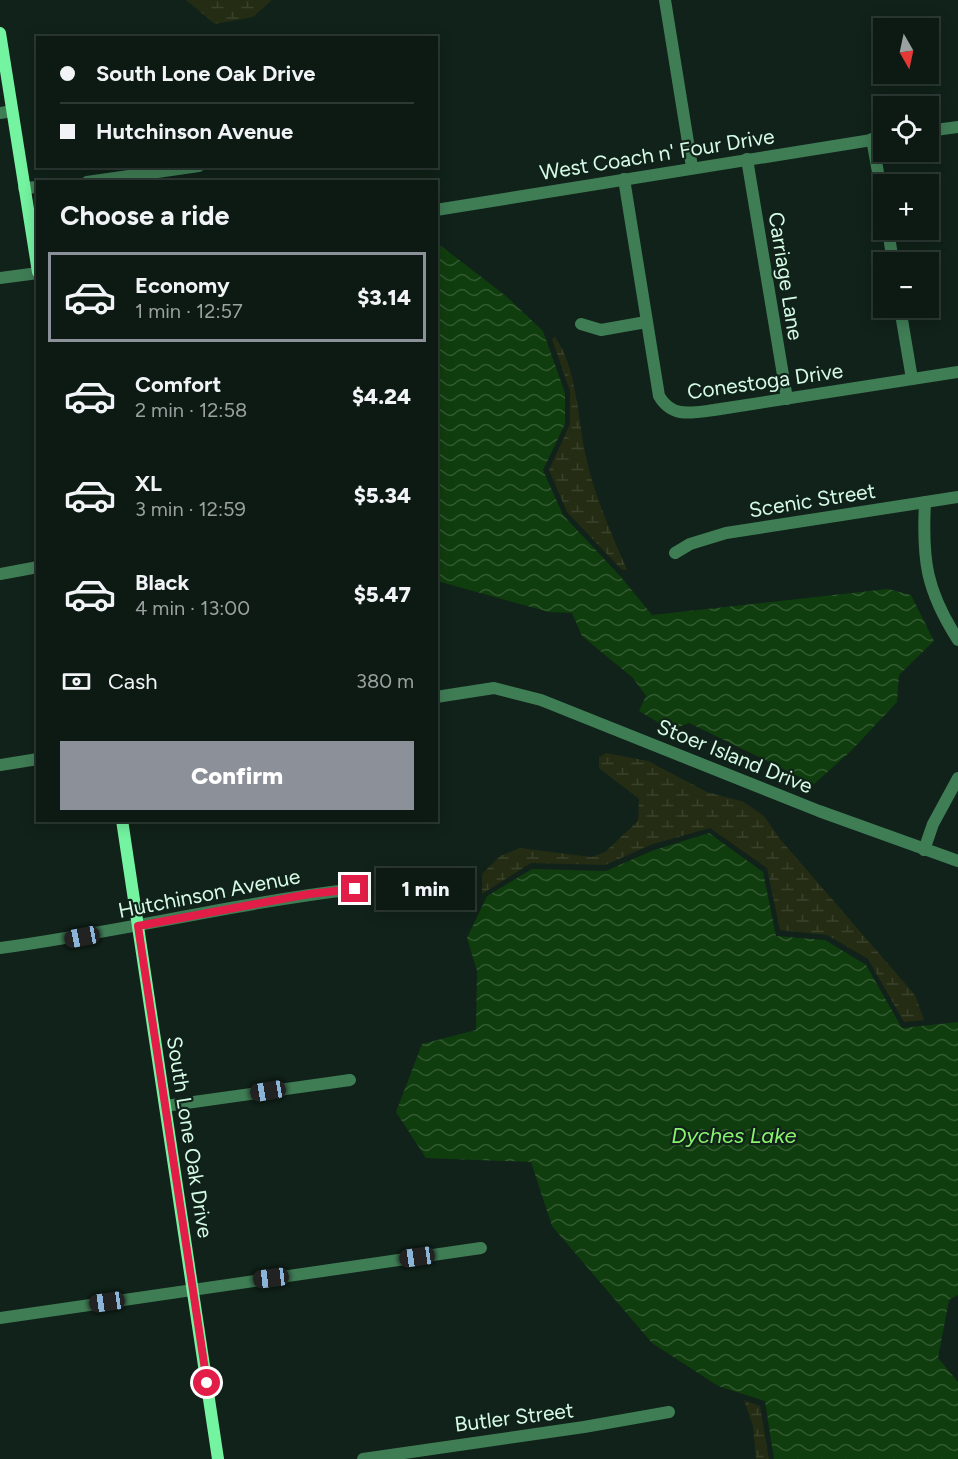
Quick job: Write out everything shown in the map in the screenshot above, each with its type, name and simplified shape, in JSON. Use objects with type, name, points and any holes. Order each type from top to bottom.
[{"type":"street","points":[[665,0],[692,167]]},
{"type":"street","points":[[0,33],[6,112],[24,188],[36,261]]},
{"type":"street","points":[[939,130],[958,127]]},
{"type":"street","name":"West Coach n' Four Drive","points":[[438,210],[873,139]]},
{"type":"street","name":"Carriage Lane","points":[[747,159],[787,399]]},
{"type":"street","points":[[101,180],[185,168]]},
{"type":"street","name":"Conestoga Drive","points":[[624,179],[659,396],[670,411],[684,414],[958,372]]},
{"type":"street","points":[[24,188],[36,187]]},
{"type":"street","points":[[0,278],[36,273]]},
{"type":"street","points":[[902,318],[912,380]]},
{"type":"street","points":[[581,324],[601,330],[646,322]]},
{"type":"street","name":"Scenic Street","points":[[675,553],[690,544],[726,533],[958,497]]},
{"type":"street","points":[[925,501],[923,527],[928,581],[958,640]]},
{"type":"street","points":[[0,574],[36,567]]},
{"type":"street","name":"Stoer Island Drive","points":[[438,697],[496,688],[561,708],[819,811],[958,861]]},
{"type":"street","points":[[0,765],[36,759]]},
{"type":"street","points":[[924,850],[933,824],[958,778]]},
{"type":"street","name":"South Lone Oak Drive","points":[[122,822],[218,1459]]},
{"type":"street","name":"Hutchinson Avenue","points":[[0,948],[138,926],[309,894],[355,889]]},
{"type":"street","points":[[165,1106],[350,1080]]},
{"type":"street","points":[[0,1318],[481,1248]]},
{"type":"street","name":"Butler Street","points":[[363,1459],[584,1427],[669,1412]]},
{"type":"green space","points":[[186,0],[272,0],[253,17],[215,24]]},
{"type":"green space","points":[[555,337],[568,363],[576,395],[586,457],[594,486],[627,570],[622,570],[567,512],[549,470],[570,424],[570,391],[552,339]]},
{"type":"green space","points":[[606,753],[648,761],[707,792],[744,802],[764,816],[780,839],[915,995],[924,1020],[904,1022],[868,959],[827,935],[780,930],[767,868],[710,828],[653,844],[605,865],[531,863],[482,894],[482,874],[500,856],[520,848],[592,857],[605,852],[638,821],[639,799],[599,768],[599,757]]},
{"type":"green space","points":[[744,1400],[760,1406],[769,1459],[756,1459],[753,1426]]},
{"type":"water","points":[[441,246],[506,296],[543,331],[565,393],[565,424],[543,470],[563,515],[621,577],[652,615],[888,589],[911,595],[934,641],[899,675],[897,702],[850,752],[814,784],[689,723],[671,730],[639,711],[646,696],[633,678],[582,636],[572,613],[549,612],[438,581],[438,248]]},
{"type":"water","name":"Dyches Lake","points":[[709,833],[763,872],[776,936],[825,940],[866,965],[902,1028],[958,1022],[958,1295],[949,1300],[938,1358],[958,1382],[958,1459],[774,1459],[765,1401],[718,1386],[652,1343],[552,1226],[531,1162],[426,1158],[396,1112],[422,1044],[476,1030],[477,971],[467,938],[487,896],[532,869],[606,871],[654,850]]},
{"type":"route","points":[[207,1383],[138,926],[309,894],[355,889]]}]
